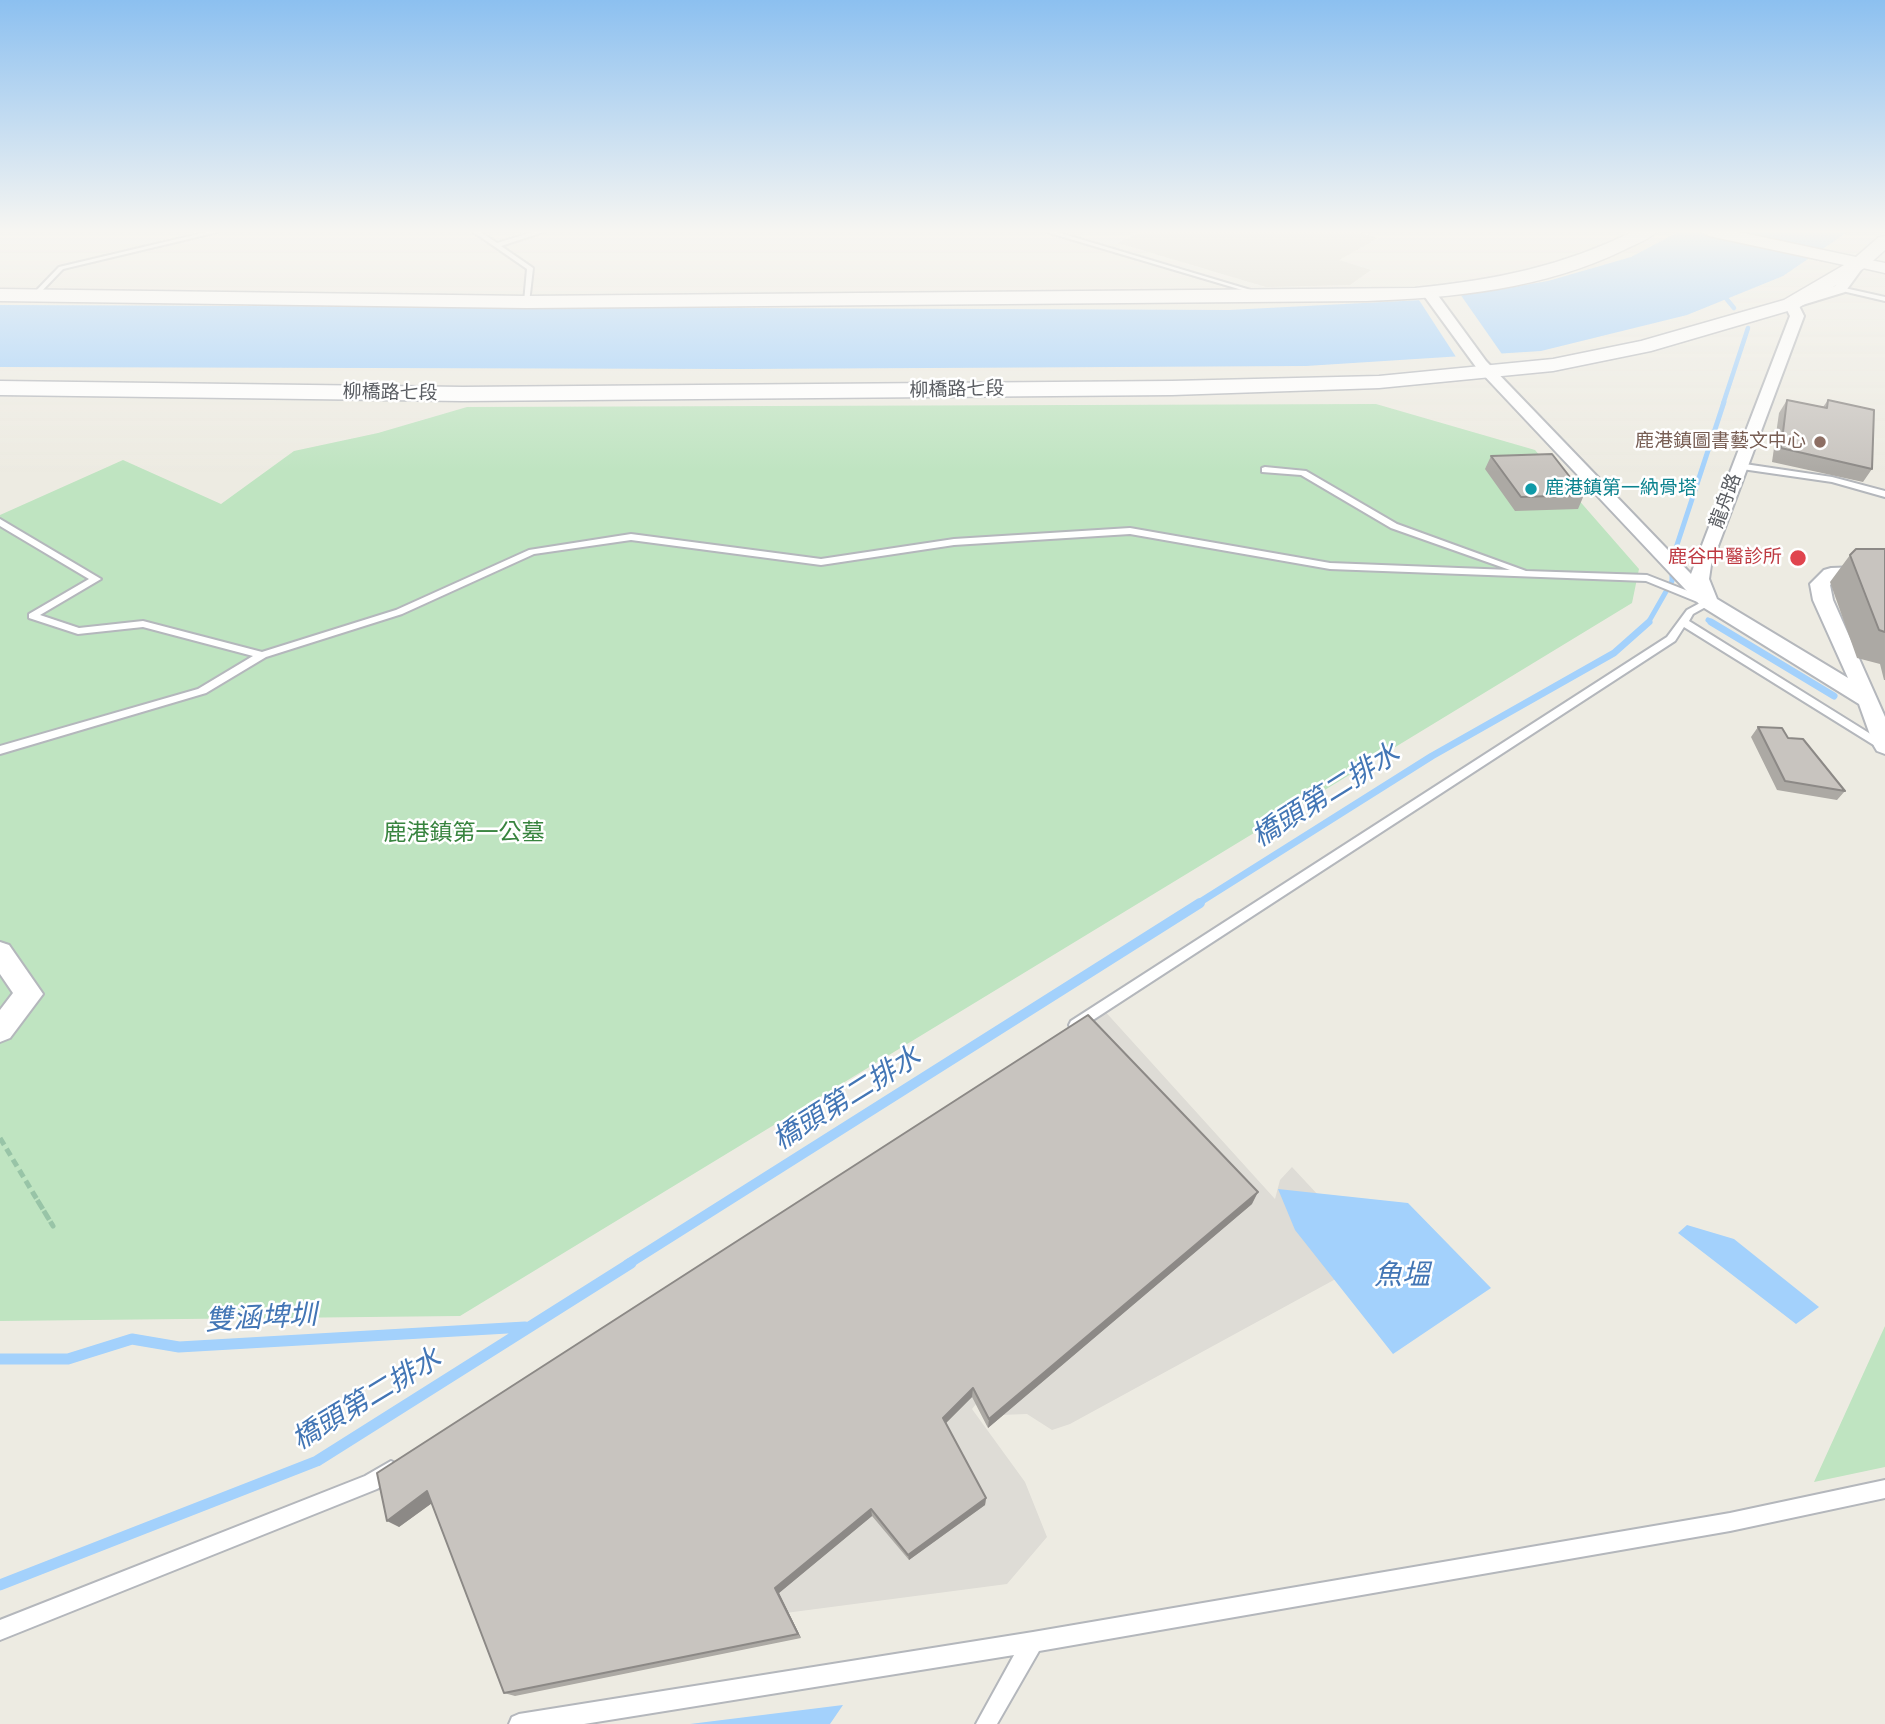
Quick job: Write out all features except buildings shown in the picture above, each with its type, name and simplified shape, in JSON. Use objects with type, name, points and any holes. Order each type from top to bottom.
[{"type":"main road","name":"柳橋路七段","points":[[0,388],[463,394],[1158,388],[1379,382],[1485,368],[1553,365],[1644,347],[1766,311]]},
{"type":"street","points":[[1443,311],[1485,368],[1701,599],[1877,705]]},
{"type":"street","name":"龍舟路","points":[[1701,599],[1702,565],[1797,316],[1795,311]]},
{"type":"street","points":[[1885,572],[1831,574],[1820,584],[1823,600],[1877,705],[1885,747]]},
{"type":"street","points":[[0,953],[29,994],[0,1030]]},
{"type":"lane","points":[[1738,466],[1778,474],[1861,484],[1885,494]]},
{"type":"lane","points":[[1265,470],[1303,472],[1394,526],[1536,575]]},
{"type":"lane","points":[[0,522],[96,579],[32,617],[78,631],[144,624],[262,654]]},
{"type":"lane","points":[[0,750],[202,691],[262,654],[399,612],[532,552],[631,537],[821,562],[954,542],[1130,531],[1330,566],[1647,578],[1701,599],[1671,639],[1067,1031]]},
{"type":"lane","points":[[1683,622],[1885,747]]},
{"type":"lane","points":[[0,1630],[371,1483],[404,1461]]},
{"type":"lane","points":[[519,1724],[1033,1642],[1716,1524],[1885,1489]]},
{"type":"lane","points":[[986,1724],[1033,1642]]},
{"type":"path","points":[[0,1138],[37,1200],[33,1192]]},
{"type":"shaded area","points":[[1102,1008],[1275,1199],[1280,1180],[1292,1167],[1376,1257],[1070,1424],[1052,1430],[1027,1414],[1000,1415],[1000,1374],[972,1409],[1025,1482],[1047,1537],[1007,1584],[541,1645]]},
{"type":"green space","name":"鹿港鎮第一公墓","points":[[1376,404],[1535,450],[1639,569],[1632,603],[460,1316],[0,1321],[0,515],[123,460],[221,504],[294,451],[378,433],[467,407]]},
{"type":"green space","points":[[1885,1326],[1885,1467],[1814,1482]]},
{"type":"water","points":[[0,311],[1696,311],[1541,351],[1306,366],[740,369],[0,367]]},
{"type":"water","name":"魚塭","points":[[1278,1189],[1408,1203],[1491,1288],[1393,1354],[1295,1230]]},
{"type":"water","points":[[1687,1225],[1734,1239],[1819,1307],[1796,1324],[1678,1233]]},
{"type":"water","points":[[843,1705],[830,1724],[690,1724]]},
{"type":"pier","points":[[1426,311],[1472,311],[1504,357],[1458,360]]},
{"type":"waterway","points":[[1723,404],[1748,328]]},
{"type":"waterway","points":[[1648,623],[1672,581],[1672,560],[1724,402]]},
{"type":"waterway","points":[[1708,620],[1713,623]]},
{"type":"waterway","points":[[1711,622],[1834,696]]},
{"type":"waterway","name":"橋頭第二排水","points":[[1197,904],[1432,756],[1614,653],[1648,623]]},
{"type":"waterway","name":"橋頭第二排水","points":[[628,1264],[1200,903]]},
{"type":"waterway","name":"橋頭第二排水","points":[[0,1585],[317,1461],[631,1263]]},
{"type":"waterway","name":"雙涵埤圳","points":[[0,1359],[68,1359],[132,1339],[179,1347],[525,1327]]},
{"type":"place","name":"鹿港鎮圖書藝文中心","points":[[1820,442]]},
{"type":"place","name":"鹿港鎮第一納骨塔","points":[[1531,489]]},
{"type":"place","name":"鹿谷中醫診所","points":[[1798,558]]}]
